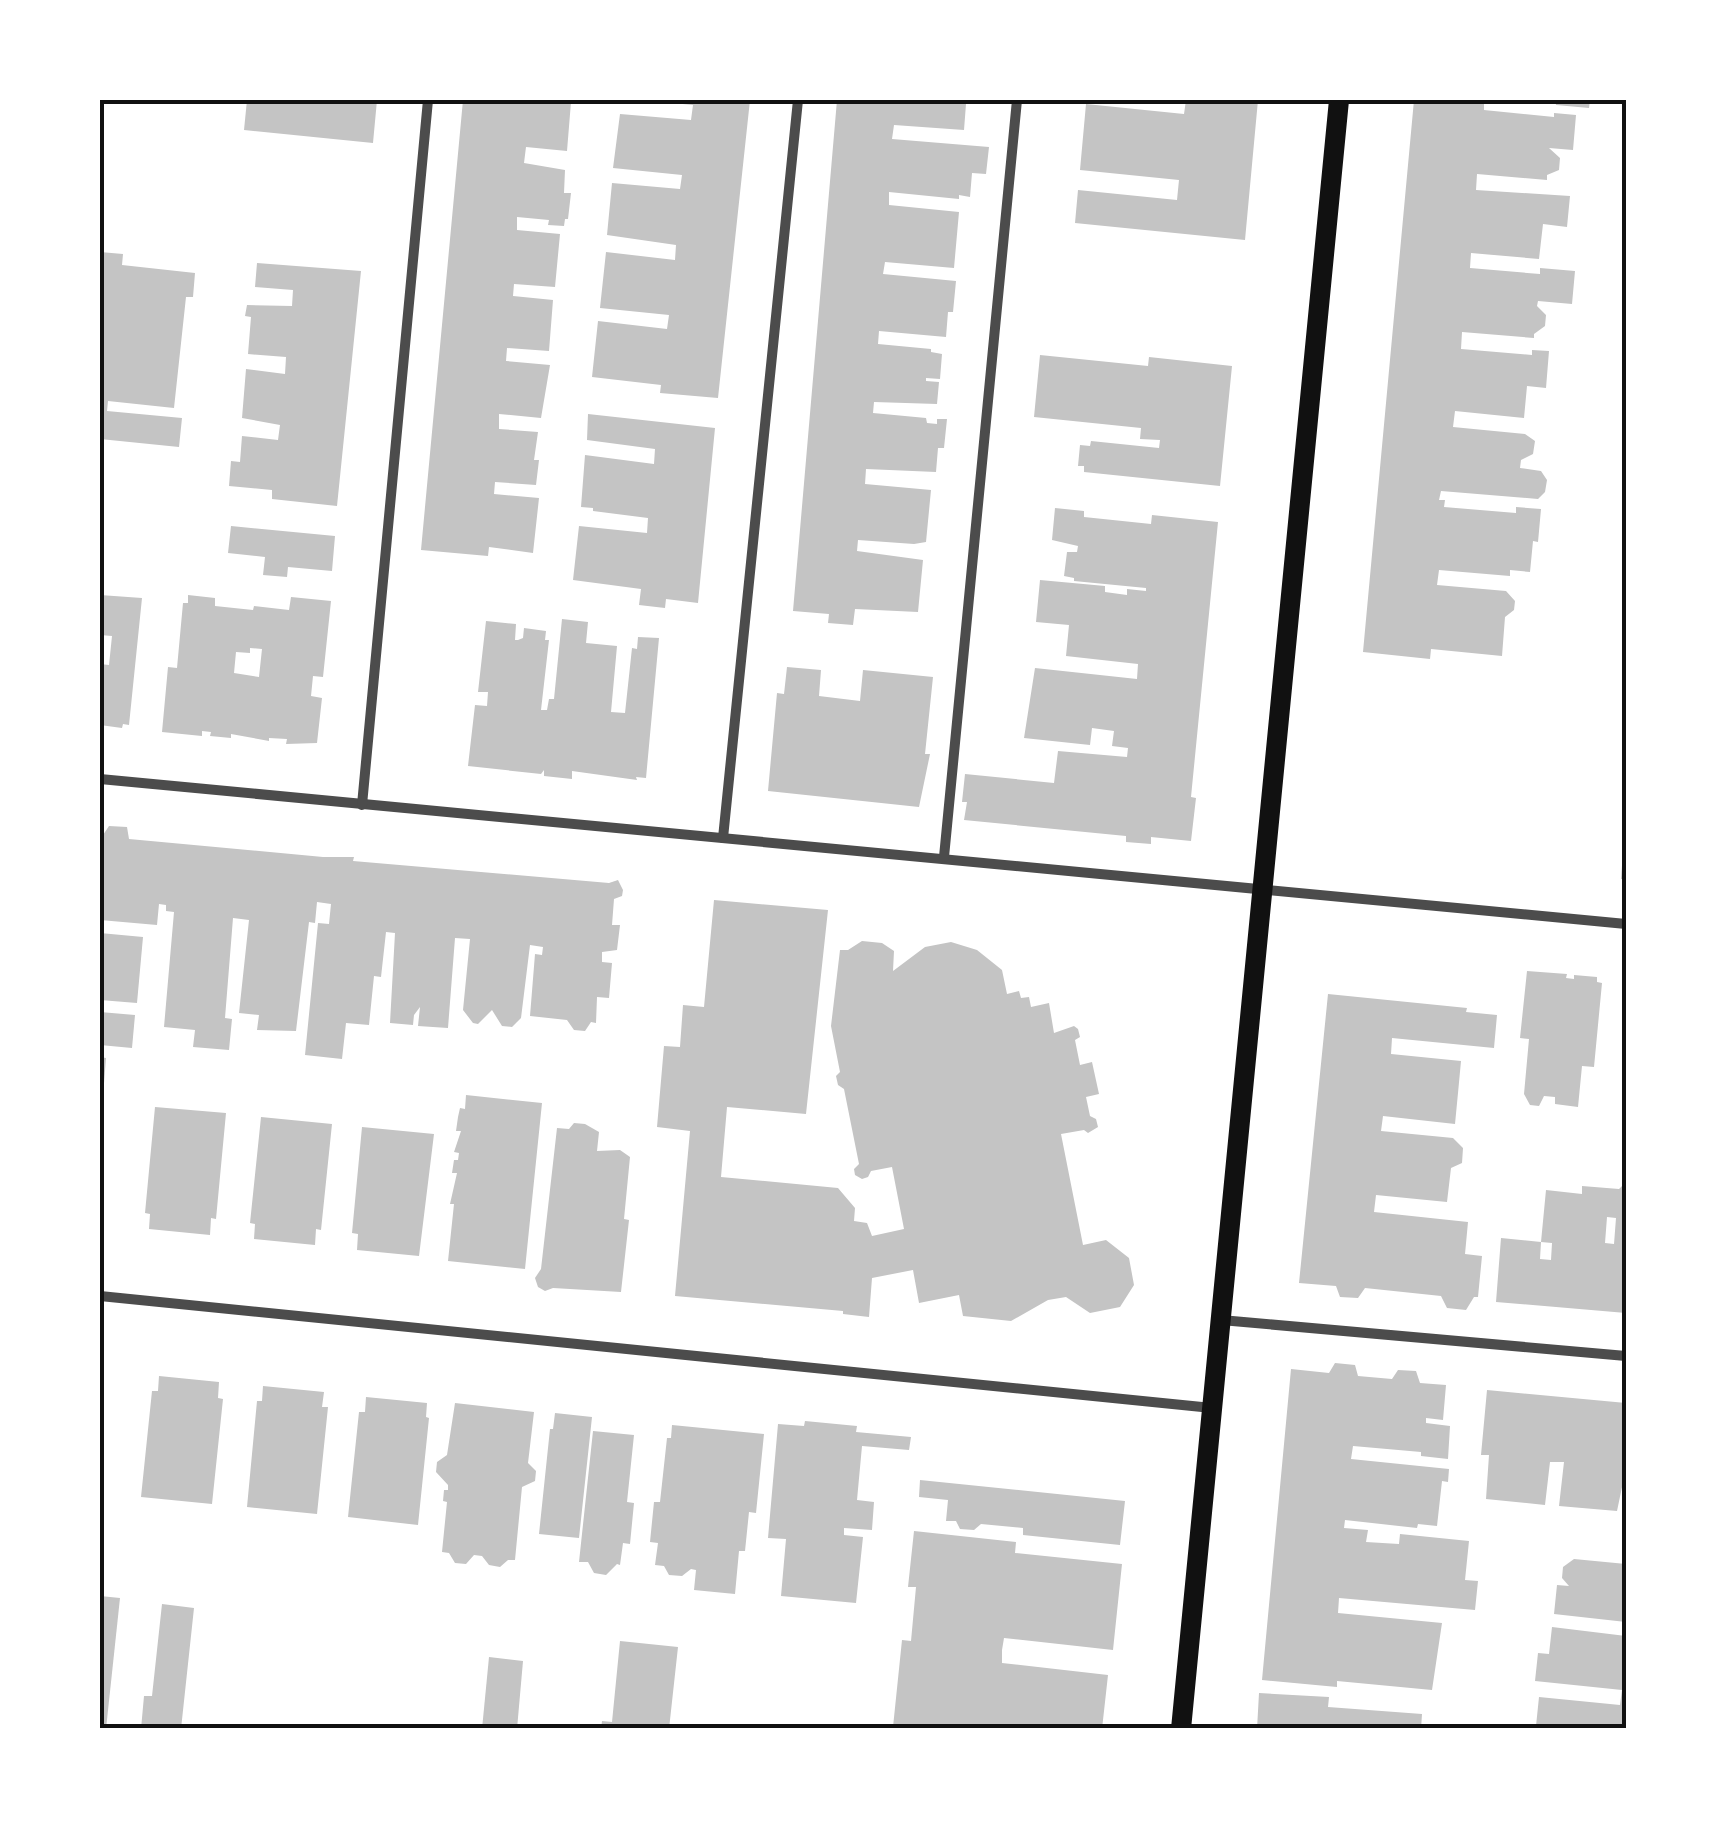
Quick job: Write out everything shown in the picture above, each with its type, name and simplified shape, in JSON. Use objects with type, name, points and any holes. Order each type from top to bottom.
[{"type":"main road","points":[[1181,1729],[1339,100]]},
{"type":"street","points":[[362,805],[428,100]]},
{"type":"street","points":[[723,838],[798,100]]},
{"type":"street","points":[[944,857],[1016,100]]},
{"type":"street","points":[[100,779],[1626,924]]},
{"type":"street","points":[[100,1296],[1212,1408]]},
{"type":"street","points":[[1220,1320],[1626,1356]]},
{"type":"building","points":[[247,100],[377,100],[373,143],[244,130]]},
{"type":"building","points":[[463,100],[571,102],[567,151],[526,147],[524,163],[565,170],[564,193],[571,193],[568,219],[564,226],[548,225],[549,220],[517,217],[517,230],[560,234],[555,287],[514,284],[513,296],[553,300],[549,351],[507,348],[506,361],[550,365],[541,418],[499,414],[499,429],[538,432],[536,485],[495,482],[494,494],[539,498],[533,553],[489,547],[488,556],[421,550]]},
{"type":"building","points":[[672,100],[750,100],[718,398],[660,393],[661,385],[592,377],[598,321],[667,329],[669,315],[600,308],[606,252],[675,260],[676,245],[607,235],[612,183],[680,189],[682,175],[613,168],[620,114],[691,120],[693,105]]},
{"type":"building","points":[[837,100],[954,100],[966,104],[964,130],[894,125],[892,139],[989,147],[986,174],[972,173],[970,197],[889,192],[889,205],[959,212],[954,268],[885,262],[883,274],[956,281],[946,337],[879,331],[878,344],[931,349],[942,354],[940,379],[926,378],[939,382],[937,404],[874,402],[873,413],[926,418],[927,423],[937,424],[937,419],[947,419],[936,472],[866,469],[865,484],[931,490],[926,542],[858,540],[857,551],[923,560],[918,612],[855,609],[853,625],[828,623],[829,614],[793,611]]},
{"type":"building","points":[[1186,100],[1258,100],[1245,240],[1075,223],[1078,190],[1177,200],[1179,180],[1080,170],[1086,104],[1184,114]]},
{"type":"building","points":[[1414,100],[1484,100],[1484,110],[1554,117],[1554,113],[1576,115],[1573,150],[1549,148],[1560,158],[1559,170],[1547,175],[1547,180],[1477,174],[1476,190],[1570,196],[1567,227],[1543,224],[1539,259],[1471,253],[1470,268],[1540,274],[1540,268],[1575,271],[1572,304],[1538,301],[1537,306],[1546,315],[1545,326],[1534,338],[1462,332],[1461,349],[1532,355],[1532,350],[1549,351],[1546,388],[1527,386],[1524,418],[1455,411],[1453,427],[1525,434],[1535,441],[1533,454],[1521,460],[1520,468],[1541,471],[1547,480],[1545,492],[1538,499],[1441,491],[1439,500],[1445,500],[1444,507],[1516,513],[1516,507],[1541,509],[1530,572],[1510,570],[1510,576],[1439,570],[1437,585],[1506,591],[1515,601],[1514,610],[1505,617],[1502,656],[1431,649],[1430,659],[1363,652]]},
{"type":"building","points":[[1555,100],[1590,100],[1589,108],[1556,105]]},
{"type":"building","points":[[100,252],[123,254],[122,265],[195,273],[193,297],[186,297],[174,408],[108,401],[107,411],[182,418],[179,447],[100,439]]},
{"type":"building","points":[[257,263],[361,271],[337,506],[272,499],[272,490],[229,486],[231,461],[240,462],[242,436],[278,440],[280,425],[242,418],[246,369],[285,374],[286,357],[248,354],[251,317],[245,316],[247,305],[292,306],[293,290],[255,287]]},
{"type":"building","points":[[1040,355],[1148,366],[1149,357],[1232,366],[1220,486],[1084,472],[1084,466],[1078,466],[1080,445],[1090,446],[1091,441],[1159,448],[1160,440],[1140,439],[1141,428],[1034,417]]},
{"type":"building","points":[[588,414],[715,428],[698,603],[666,599],[665,608],[639,605],[641,589],[573,580],[579,526],[647,533],[648,518],[581,507],[585,455],[654,464],[655,449],[587,440]]},
{"type":"building","points":[[1055,508],[1084,511],[1084,517],[1151,524],[1152,515],[1218,522],[1191,797],[1196,798],[1191,841],[1151,837],[1151,844],[1126,842],[1126,836],[964,820],[965,774],[1054,783],[1058,751],[1127,757],[1128,748],[1112,746],[1114,731],[1092,728],[1090,745],[1024,738],[1035,668],[1137,679],[1138,664],[1066,656],[1069,625],[1036,622],[1040,580],[1105,586],[1105,592],[1127,595],[1127,589],[1146,591],[1074,581],[1064,576],[1067,552],[1077,552],[1078,546],[1052,540]]},
{"type":"building","points":[[231,526],[335,536],[332,571],[288,567],[287,577],[263,575],[265,557],[228,553]]},
{"type":"building","points":[[100,595],[142,598],[129,725],[123,724],[122,728],[100,725],[100,664],[109,665],[112,636],[100,635]]},
{"type":"building","points":[[188,595],[215,598],[215,606],[289,610],[291,597],[331,601],[323,677],[313,676],[311,696],[322,698],[317,743],[286,744],[287,739],[269,741],[231,734],[231,738],[202,731],[202,736],[162,732],[168,667],[177,668],[183,603],[188,603]],"holes":[[[262,649],[259,677],[234,673],[236,652]]]},
{"type":"building","points":[[562,619],[588,622],[586,643],[617,646],[611,712],[625,713],[632,648],[637,649],[638,637],[659,638],[646,778],[572,771],[572,779],[544,776],[544,770],[541,774],[468,766],[475,705],[487,706],[488,692],[478,692],[486,621],[516,624],[515,640],[523,638],[524,628],[546,631],[545,640],[549,640],[541,710],[547,710],[549,699],[554,699]]},
{"type":"building","points":[[787,667],[821,670],[819,696],[860,701],[863,670],[933,677],[925,754],[930,754],[919,807],[768,791],[777,693],[784,694]]},
{"type":"building","points":[[109,826],[127,827],[129,839],[609,883],[618,880],[623,890],[622,896],[614,899],[612,925],[620,925],[617,950],[602,952],[602,962],[612,963],[609,998],[597,997],[596,1023],[591,1022],[585,1031],[574,1030],[567,1020],[530,1016],[535,954],[542,955],[543,947],[530,945],[521,1018],[512,1027],[502,1026],[492,1010],[478,1024],[473,1023],[463,1010],[470,939],[455,938],[448,1028],[418,1026],[420,1007],[413,1025],[390,1023],[395,933],[386,932],[381,977],[374,976],[369,1025],[346,1023],[342,1059],[305,1055],[318,923],[329,924],[331,904],[317,902],[315,923],[309,922],[296,1031],[257,1030],[259,1015],[239,1013],[249,920],[233,918],[225,1018],[232,1019],[229,1050],[193,1047],[195,1030],[164,1027],[174,912],[159,904],[157,925],[100,920],[100,835]]},
{"type":"building","points":[[1626,852],[1626,880],[1621,879]]},
{"type":"building","points":[[714,900],[828,910],[806,1114],[727,1107],[721,1177],[838,1188],[855,1208],[854,1221],[867,1223],[872,1236],[904,1229],[892,1167],[871,1171],[862,1179],[855,1175],[859,1164],[844,1089],[838,1085],[836,1076],[840,1072],[831,1026],[840,950],[848,950],[862,941],[882,943],[894,951],[893,971],[925,947],[951,942],[977,950],[1002,970],[1007,994],[1019,991],[1021,998],[1029,997],[1031,1007],[1049,1003],[1054,1033],[1074,1026],[1078,1029],[1080,1037],[1075,1040],[1080,1065],[1092,1062],[1099,1094],[1086,1097],[1090,1116],[1096,1119],[1098,1127],[1088,1133],[1084,1130],[1061,1134],[1083,1245],[1106,1240],[1129,1258],[1134,1285],[1120,1307],[1090,1313],[1066,1297],[1048,1300],[1011,1321],[963,1316],[959,1295],[919,1303],[913,1270],[872,1278],[869,1317],[843,1311],[675,1296],[690,1131],[657,1127],[664,1046],[680,1047],[683,1005],[704,1007]]},
{"type":"building","points":[[100,933],[143,937],[137,1003],[100,1000]]},
{"type":"building","points":[[1527,971],[1567,974],[1566,978],[1574,979],[1574,975],[1597,977],[1597,982],[1602,983],[1594,1067],[1582,1066],[1578,1107],[1555,1104],[1555,1097],[1544,1096],[1539,1106],[1530,1105],[1524,1094],[1529,1039],[1520,1038]]},
{"type":"building","points":[[1328,994],[1467,1008],[1466,1012],[1497,1015],[1494,1048],[1392,1038],[1391,1054],[1461,1061],[1455,1124],[1383,1116],[1381,1131],[1453,1138],[1463,1148],[1462,1163],[1451,1168],[1447,1202],[1376,1195],[1374,1212],[1468,1222],[1465,1254],[1482,1256],[1478,1297],[1466,1310],[1447,1308],[1441,1296],[1365,1288],[1358,1298],[1340,1297],[1336,1286],[1299,1283]]},
{"type":"building","points":[[100,1012],[135,1015],[132,1048],[100,1045]]},
{"type":"building","points":[[100,1057],[106,1058],[103,1096],[100,1096]]},
{"type":"building","points":[[466,1095],[542,1103],[525,1269],[448,1261],[454,1204],[450,1204],[457,1173],[452,1173],[459,1153],[454,1152],[461,1131],[456,1131]]},
{"type":"building","points":[[155,1107],[226,1113],[216,1219],[211,1218],[210,1235],[149,1229],[150,1214],[145,1213]]},
{"type":"building","points":[[261,1117],[332,1124],[321,1230],[316,1229],[315,1245],[254,1239],[255,1224],[250,1223]]},
{"type":"building","points":[[574,1123],[599,1132],[597,1151],[620,1150],[630,1157],[624,1219],[629,1220],[621,1292],[553,1288],[545,1291],[538,1287],[535,1278],[541,1269],[557,1128],[569,1129]]},
{"type":"building","points":[[362,1127],[434,1134],[419,1256],[357,1250],[358,1234],[352,1233]]},
{"type":"building","points":[[1626,1182],[1626,1313],[1496,1302],[1501,1238],[1541,1242],[1546,1190],[1582,1194],[1582,1186],[1619,1189]],"holes":[[[1607,1217],[1616,1218],[1614,1244],[1605,1243]],[[1541,1242],[1552,1243],[1551,1260],[1540,1259]]]},
{"type":"building","points":[[1335,1363],[1355,1365],[1358,1376],[1392,1379],[1398,1370],[1416,1371],[1420,1383],[1446,1385],[1443,1420],[1426,1418],[1426,1423],[1450,1426],[1448,1459],[1421,1456],[1421,1452],[1353,1446],[1351,1459],[1449,1469],[1448,1482],[1442,1481],[1437,1526],[1418,1524],[1417,1528],[1345,1520],[1344,1528],[1368,1530],[1366,1542],[1399,1544],[1400,1534],[1469,1541],[1465,1580],[1478,1581],[1475,1610],[1339,1598],[1338,1613],[1442,1623],[1432,1690],[1337,1681],[1337,1687],[1262,1680],[1291,1369],[1329,1373]]},
{"type":"building","points":[[159,1376],[219,1382],[218,1398],[223,1399],[212,1504],[141,1497],[152,1391],[158,1391]]},
{"type":"building","points":[[263,1386],[324,1392],[322,1407],[328,1407],[317,1514],[247,1507],[257,1401],[262,1401]]},
{"type":"building","points":[[1487,1390],[1626,1403],[1626,1468],[1617,1511],[1559,1506],[1564,1462],[1550,1462],[1545,1505],[1486,1499],[1489,1455],[1481,1455]]},
{"type":"building","points":[[366,1397],[427,1403],[429,1418],[418,1525],[348,1517],[359,1412],[365,1412]]},
{"type":"building","points":[[455,1403],[534,1412],[528,1463],[536,1471],[535,1481],[522,1487],[515,1560],[500,1567],[474,1555],[466,1564],[455,1563],[449,1553],[442,1552],[447,1502],[443,1501],[448,1485],[436,1472],[437,1462],[447,1455]]},
{"type":"building","points":[[555,1413],[592,1417],[579,1538],[539,1534]]},
{"type":"building","points":[[805,1421],[857,1426],[856,1432],[911,1437],[909,1450],[862,1446],[857,1500],[874,1502],[872,1530],[844,1528],[844,1535],[863,1537],[856,1603],[781,1596],[786,1539],[768,1538],[778,1424],[804,1426]]},
{"type":"building","points":[[672,1425],[764,1434],[756,1513],[749,1512],[745,1551],[739,1551],[735,1594],[694,1590],[696,1570],[682,1576],[669,1575],[664,1566],[655,1565],[658,1543],[650,1542],[654,1502],[660,1502]]},
{"type":"building","points":[[593,1431],[634,1435],[627,1502],[634,1503],[630,1544],[623,1543],[620,1565],[606,1575],[594,1573],[588,1562],[579,1562]]},
{"type":"building","points":[[920,1480],[1125,1501],[1120,1545],[1023,1535],[1023,1528],[981,1524],[974,1530],[960,1529],[956,1521],[946,1521],[948,1500],[919,1497]]},
{"type":"building","points":[[914,1531],[1016,1542],[1015,1553],[1122,1564],[1113,1650],[1004,1638],[1002,1650],[1002,1663],[1108,1675],[1102,1729],[893,1727],[902,1640],[911,1641],[916,1587],[908,1587]]},
{"type":"building","points":[[1574,1559],[1626,1564],[1626,1622],[1554,1614],[1557,1585],[1569,1586],[1562,1578],[1563,1567]]},
{"type":"building","points":[[100,1596],[120,1598],[106,1729],[100,1729]]},
{"type":"building","points":[[162,1604],[194,1608],[181,1729],[141,1729],[144,1696],[152,1696]]},
{"type":"building","points":[[1552,1627],[1626,1636],[1626,1729],[1536,1726],[1539,1697],[1620,1705],[1622,1690],[1535,1681],[1538,1653],[1549,1654]]},
{"type":"building","points":[[620,1641],[678,1647],[669,1729],[601,1729],[602,1721],[612,1722]]},
{"type":"building","points":[[489,1657],[523,1661],[517,1729],[482,1729]]},
{"type":"building","points":[[1259,1693],[1329,1697],[1328,1707],[1422,1714],[1421,1729],[1257,1729]]}]
